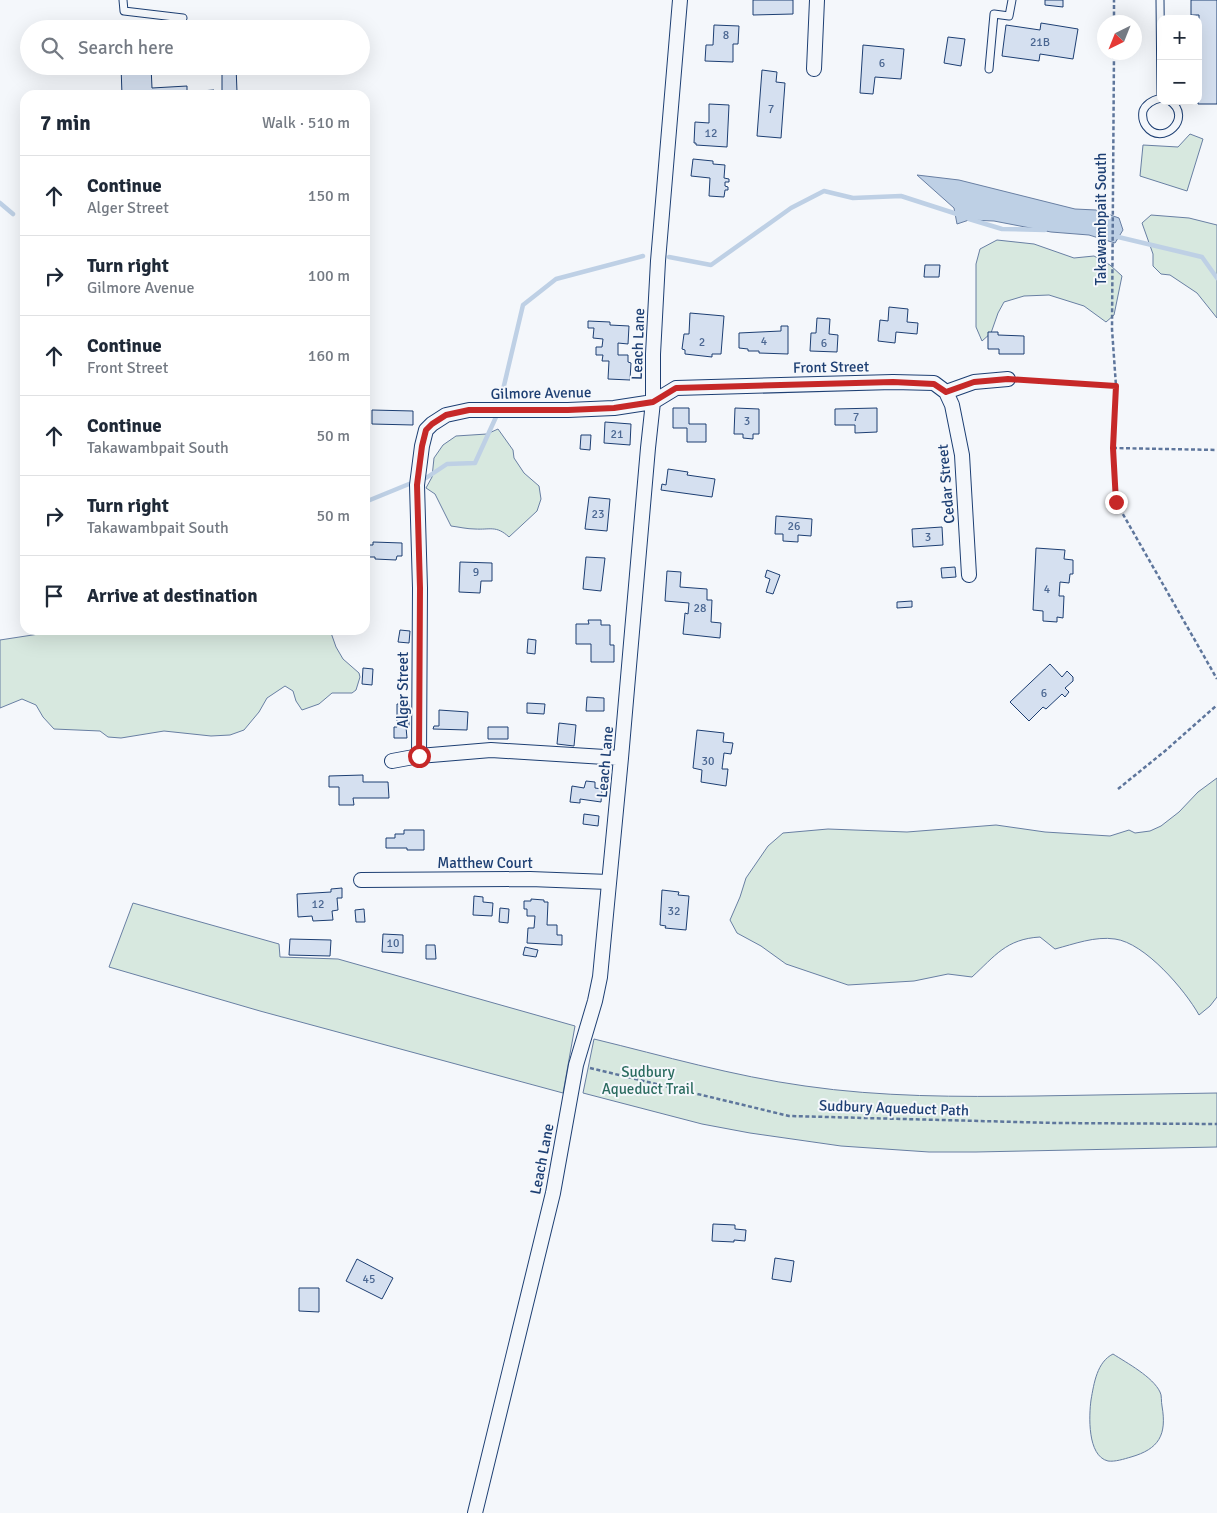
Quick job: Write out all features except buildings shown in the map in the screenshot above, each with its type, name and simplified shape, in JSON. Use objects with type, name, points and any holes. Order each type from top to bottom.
[{"type":"street","name":"Leach Lane","points":[[475,1513],[553,1193],[576,1065],[598,990],[622,758],[653,402],[653,354],[658,261],[680,0]]},
{"type":"street","points":[[814,69],[817,0]]},
{"type":"street","points":[[946,392],[974,382],[1008,379]]},
{"type":"street","name":"Front Street","points":[[653,402],[676,388],[745,385],[893,382],[934,384],[946,392]]},
{"type":"street","name":"Cedar Street","points":[[946,392],[952,405],[962,455],[969,575]]},
{"type":"street","name":"Gilmore Avenue","points":[[432,424],[446,415],[469,410],[614,408],[653,402]]},
{"type":"street","name":"Alger Street","points":[[419,756],[420,588],[417,485],[422,446],[426,430],[432,424]]},
{"type":"street","points":[[392,761],[419,756],[491,750],[622,758]]},
{"type":"street","name":"Matthew Court","points":[[361,880],[530,879],[609,882]]},
{"type":"lane","points":[[123,0],[124,11],[183,18]]},
{"type":"lane","points":[[989,69],[994,14],[1009,16],[1012,0]]},
{"type":"lane","points":[[1160,0],[1161,60]]},
{"type":"lane","points":[[1157,99],[1147,104],[1143,118],[1145,125],[1157,134],[1171,131],[1176,125],[1178,111],[1175,105]]},
{"type":"path","points":[[1114,0],[1114,15]]},
{"type":"path","name":"Takawambpait South","points":[[1114,60],[1112,310],[1116,386],[1113,448],[1116,502],[1217,679]]},
{"type":"path","points":[[1008,379],[1116,386]]},
{"type":"path","points":[[1113,448],[1217,450]]},
{"type":"path","points":[[1118,789],[1217,705]]},
{"type":"path","name":"Sudbury Aqueduct Path","points":[[576,1065],[789,1116],[1056,1123],[1217,1124]]},
{"type":"green space","points":[[1190,134],[1203,139],[1187,191],[1140,176],[1143,145],[1178,147]]},
{"type":"green space","points":[[1151,215],[1189,218],[1217,225],[1217,318],[1197,293],[1170,275],[1161,274],[1153,266],[1153,254],[1142,223]]},
{"type":"green space","points":[[997,240],[1034,244],[1074,258],[1094,256],[1110,265],[1122,276],[1114,315],[1106,322],[1084,306],[1049,295],[1024,296],[1004,302],[991,333],[982,341],[976,327],[976,264],[980,249]]},
{"type":"green space","points":[[498,429],[513,450],[514,458],[524,473],[539,486],[541,499],[537,511],[509,537],[496,529],[472,529],[451,526],[435,494],[426,488],[432,477],[434,458],[443,445],[456,436],[487,434]]},
{"type":"green space","points":[[32,635],[332,635],[343,659],[359,673],[360,677],[356,690],[352,693],[332,693],[319,704],[302,710],[296,701],[293,691],[285,686],[267,698],[259,712],[244,730],[230,735],[211,736],[164,731],[121,738],[108,737],[100,731],[54,729],[43,717],[36,705],[22,699],[0,708],[0,640]]},
{"type":"green space","points":[[1217,778],[1217,997],[1199,1015],[1174,981],[1151,958],[1127,942],[1115,939],[1092,940],[1055,949],[1040,937],[1028,938],[1002,950],[972,977],[948,974],[914,981],[848,985],[786,964],[761,946],[737,933],[730,920],[746,878],[768,846],[783,833],[828,829],[907,832],[996,825],[1045,832],[1110,836],[1129,830],[1135,833],[1150,831],[1161,826],[1179,812],[1198,792]]},
{"type":"green space","name":"Sudbury Aqueduct Trail","points":[[133,903],[279,944],[280,957],[338,959],[575,1026],[563,1093],[260,1011],[109,967]]},
{"type":"green space","name":"Sudbury Aqueduct Trail","points":[[594,1039],[752,1077],[834,1090],[920,1096],[1217,1093],[1217,1147],[929,1152],[841,1146],[750,1133],[702,1124],[583,1093]]},
{"type":"green space","points":[[1113,1354],[1139,1371],[1157,1386],[1161,1395],[1163,1425],[1159,1439],[1148,1450],[1131,1457],[1108,1461],[1101,1458],[1096,1451],[1091,1434],[1090,1415],[1093,1387],[1097,1374],[1103,1362]]},
{"type":"water","points":[[917,175],[959,180],[1075,209],[1096,210],[1119,218],[1123,230],[1115,243],[1089,235],[1051,232],[994,221],[969,220],[957,224],[954,208]]},
{"type":"waterway","points":[[669,257],[711,265],[791,208],[824,191],[853,198],[901,196],[960,215]]},
{"type":"waterway","points":[[0,203],[13,214]]},
{"type":"waterway","points":[[969,219],[1002,229],[1045,230]]},
{"type":"waterway","points":[[1114,236],[1202,257],[1217,278]]},
{"type":"waterway","points":[[502,394],[523,305],[556,279],[643,256]]},
{"type":"waterway","points":[[426,478],[447,464],[475,463],[496,417]]},
{"type":"waterway","points":[[370,500],[409,484]]},
{"type":"route","points":[[419,756],[420,588],[417,485],[426,430],[446,415],[469,410],[614,408],[653,402],[676,388],[745,385],[893,382],[934,384],[946,392],[974,382],[1008,379],[1116,386],[1113,448],[1116,502]]}]
